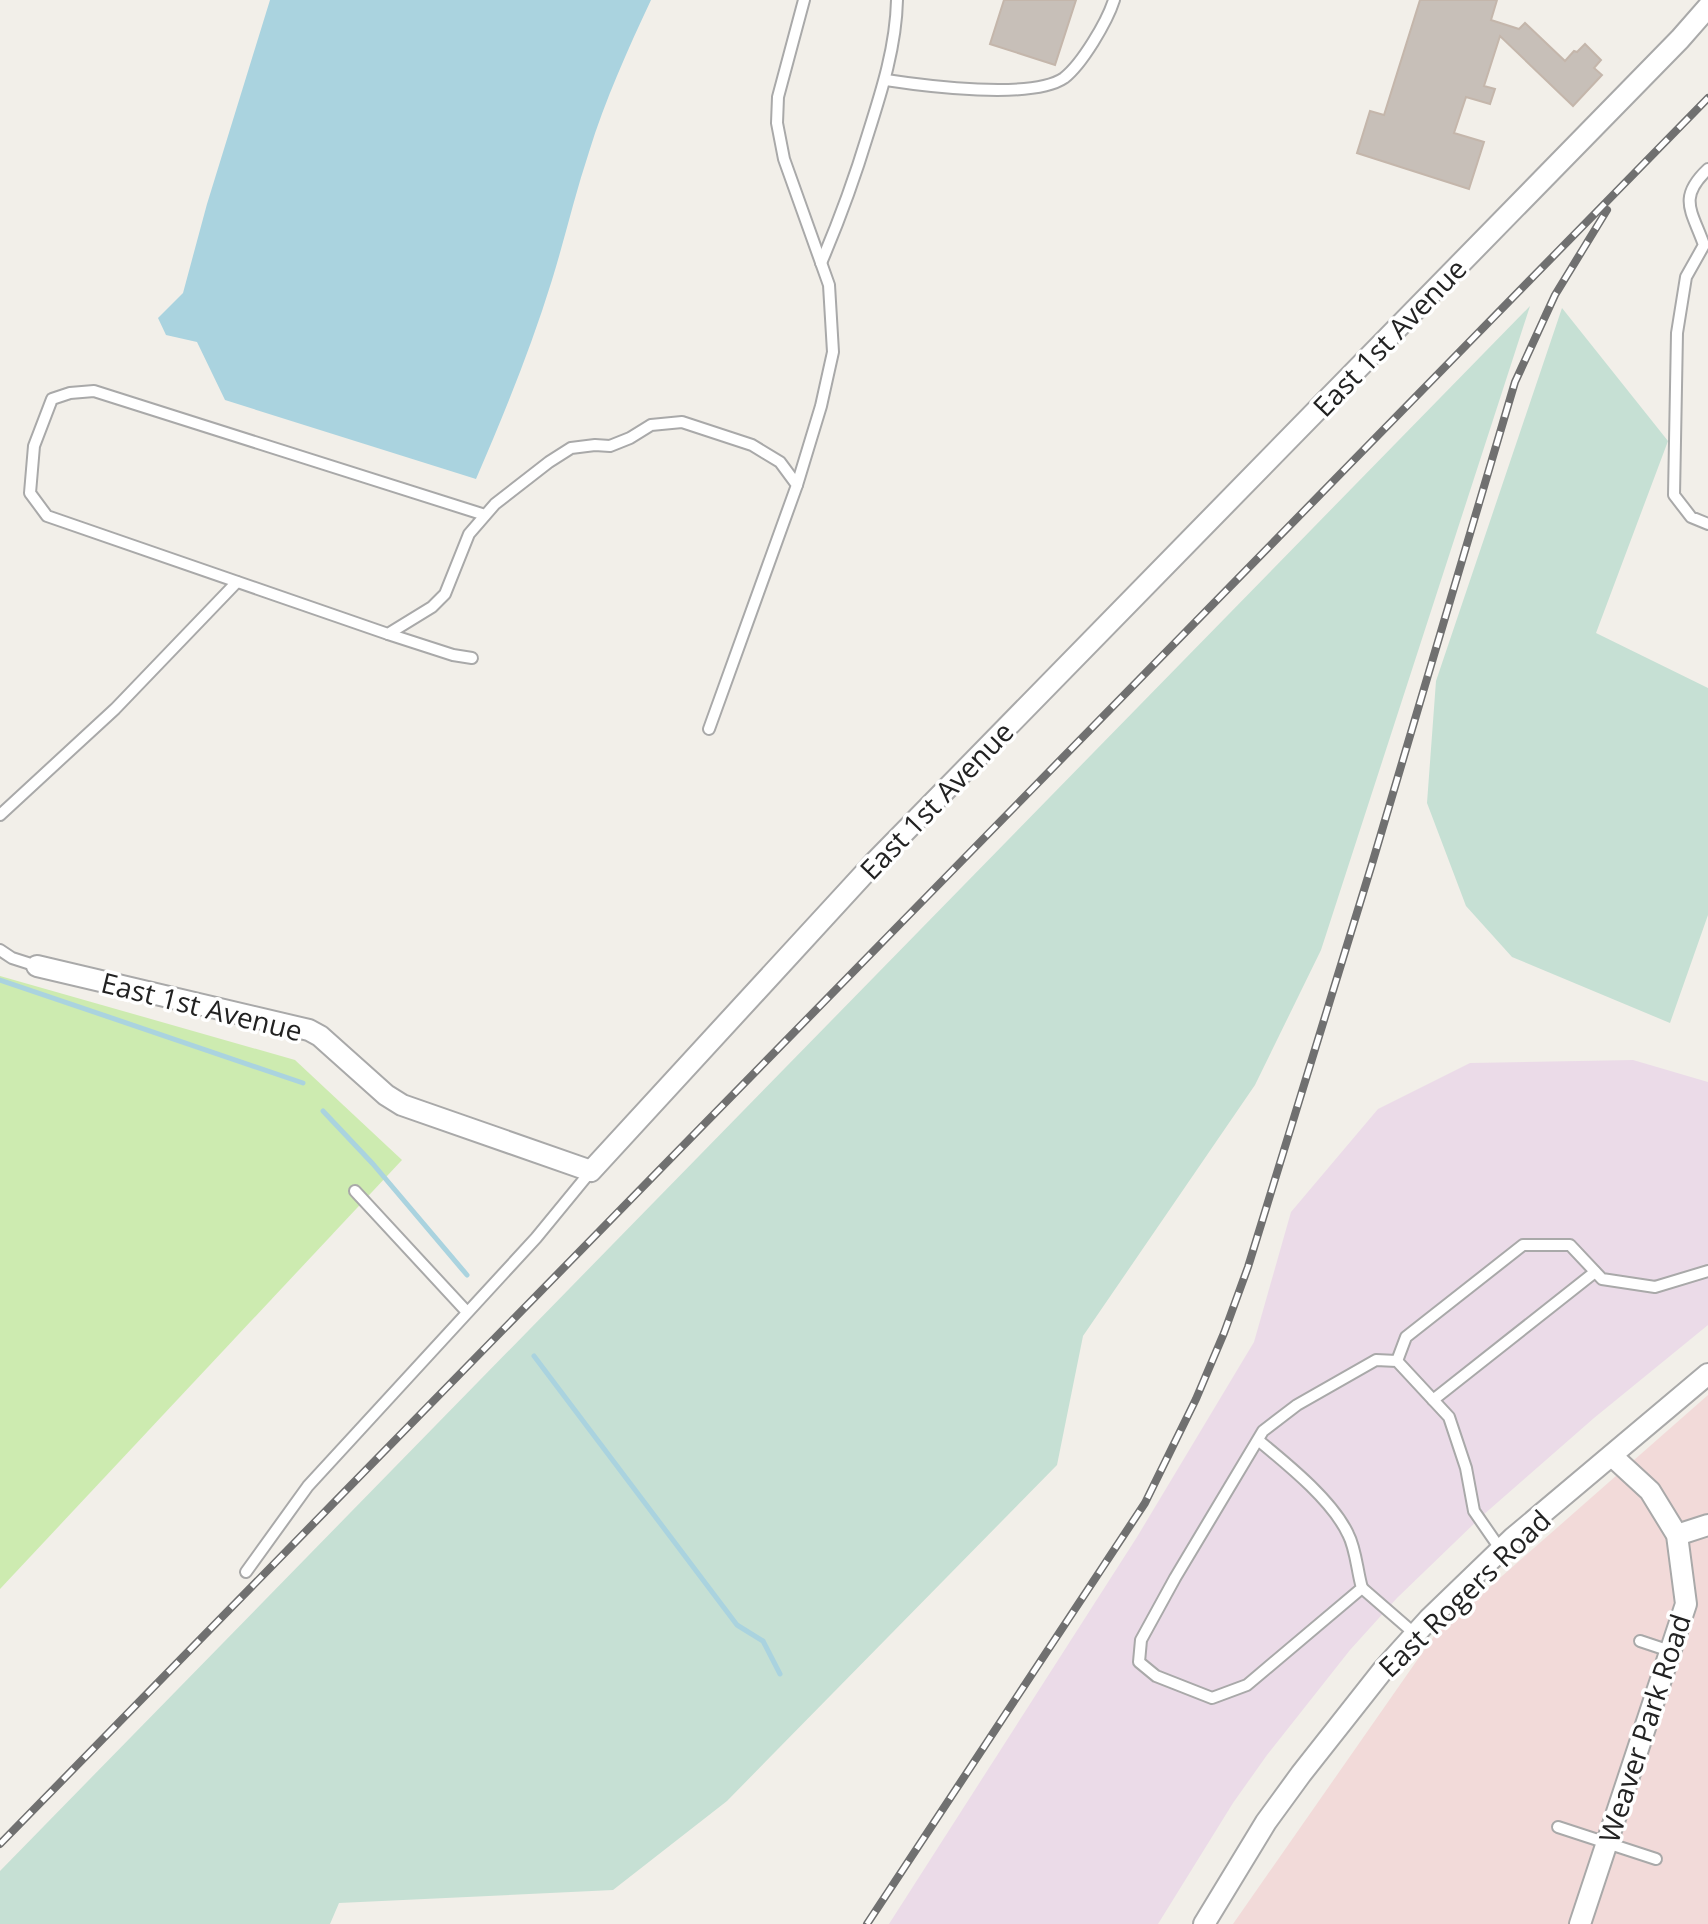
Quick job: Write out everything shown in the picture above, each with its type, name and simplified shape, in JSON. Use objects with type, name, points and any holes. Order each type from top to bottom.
[{"type":"street","name":"East 1st Avenue","points":[[37,966],[309,1030],[402,1105],[591,1171],[874,863],[1708,7]]},
{"type":"street","name":"East Rogers Road","points":[[1204,1924],[1266,1822],[1383,1670],[1415,1634],[1501,1550],[1708,1374]]},
{"type":"street","name":"Weaver Park Road","points":[[1580,1924],[1686,1604],[1677,1535],[1650,1491],[1612,1456]]},
{"type":"street","points":[[1677,1535],[1708,1525]]},
{"type":"lane","points":[[709,729],[797,485],[821,406],[833,352],[829,285],[784,159],[777,123],[778,97],[787,56],[804,0]]},
{"type":"lane","points":[[821,263],[856,174],[886,80],[897,0]]},
{"type":"lane","points":[[886,80],[935,88],[984,89],[1034,89],[1061,80],[1075,68],[1091,45],[1114,0]]},
{"type":"lane","points":[[1708,169],[1695,181],[1688,201],[1706,245],[1686,277],[1677,333],[1674,495],[1691,517],[1708,524]]},
{"type":"lane","points":[[472,658],[388,634],[47,516],[30,493],[34,446],[52,399],[70,393],[94,391],[485,515]]},
{"type":"lane","points":[[388,634],[432,607],[445,594],[469,534],[495,504],[571,448],[610,446],[651,425],[682,422],[752,445],[780,462],[797,485]]},
{"type":"lane","points":[[0,815],[115,709],[237,582]]},
{"type":"lane","points":[[0,950],[12,958],[37,966]]},
{"type":"lane","points":[[246,1572],[308,1486],[536,1238],[591,1171]]},
{"type":"lane","points":[[355,1191],[467,1312]]},
{"type":"lane","points":[[1397,1361],[1406,1337],[1523,1245],[1570,1245],[1602,1279],[1655,1287],[1708,1271]]},
{"type":"lane","points":[[1433,1400],[1595,1272]]},
{"type":"lane","points":[[1362,1588],[1247,1685],[1212,1698],[1156,1676],[1139,1662],[1141,1640],[1263,1431],[1297,1405],[1376,1360],[1397,1361],[1449,1417],[1466,1468],[1474,1511],[1501,1550]]},
{"type":"lane","points":[[1258,1440],[1335,1512],[1349,1536],[1362,1588],[1415,1634]]},
{"type":"lane","points":[[1640,1641],[1670,1651]]},
{"type":"lane","points":[[1558,1827],[1656,1859]]},
{"type":"shaded area","points":[[1633,1060],[1708,1082],[1708,1325],[1594,1418],[1482,1516],[1397,1598],[1350,1650],[1267,1755],[1233,1803],[1158,1924],[889,1924],[1137,1537],[1254,1342],[1291,1212],[1378,1109],[1470,1063]]},
{"type":"shaded area","points":[[1708,1395],[1708,1924],[1233,1924],[1434,1636]]},
{"type":"green space","points":[[1530,306],[1321,950],[1255,1085],[1083,1336],[1057,1465],[727,1801],[613,1890],[339,1903],[330,1924],[0,1924],[0,1871]]},
{"type":"green space","points":[[1562,308],[1668,441],[1596,633],[1708,688],[1708,915],[1670,1023],[1512,957],[1466,906],[1427,803],[1436,681]]},
{"type":"green space","points":[[0,976],[295,1060],[402,1160],[0,1589]]},
{"type":"water","points":[[270,0],[651,0],[602,113],[535,331],[476,479],[225,400],[197,342],[166,335],[158,318],[183,293]]},
{"type":"building","points":[[1004,0],[1076,0],[1055,65],[990,44]]},
{"type":"building","points":[[1420,0],[1497,0],[1491,20],[1519,29],[1525,23],[1565,61],[1585,44],[1601,60],[1594,68],[1602,75],[1573,106],[1500,36],[1484,86],[1495,89],[1490,104],[1466,97],[1454,133],[1484,142],[1469,189],[1357,153],[1370,111],[1384,115]]},
{"type":"waterway","points":[[0,980],[303,1083]]},
{"type":"waterway","points":[[323,1111],[373,1164],[467,1275]]},
{"type":"waterway","points":[[534,1356],[737,1625],[763,1641],[780,1674]]},
{"type":"railway","points":[[0,1844],[1708,98]]},
{"type":"railway","points":[[867,1924],[1145,1503],[1196,1399],[1248,1267],[1515,382],[1555,295],[1607,210]]}]
